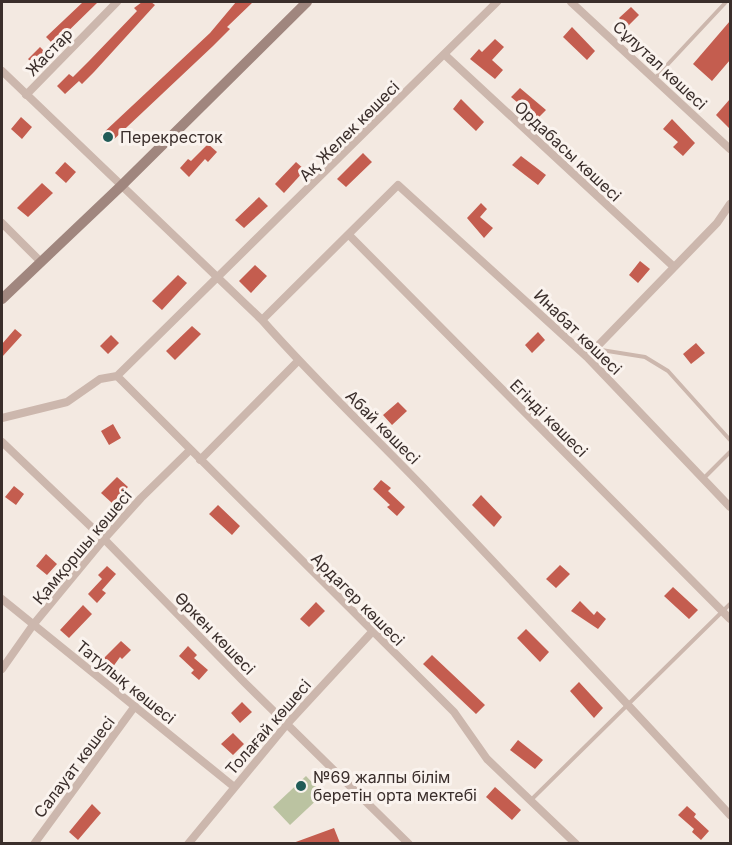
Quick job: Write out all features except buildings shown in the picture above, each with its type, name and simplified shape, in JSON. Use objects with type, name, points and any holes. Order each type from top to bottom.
[{"type":"street","name":"Жастар","points":[[27,95],[117,2]]},
{"type":"street","points":[[2,298],[121,186],[307,2]]},
{"type":"street","name":"Ақ Желек көшесі","points":[[117,376],[497,2]]},
{"type":"street","name":"Сұлутал көшесі","points":[[571,2],[730,149]]},
{"type":"street","name":"Ордабасы көшесі","points":[[445,55],[674,267]]},
{"type":"street","name":"Абай көшесі","points":[[2,71],[262,320],[298,361],[381,443],[628,704],[730,816]]},
{"type":"street","name":"Инабат көшесі","points":[[349,235],[398,185],[587,357],[730,507]]},
{"type":"street","points":[[587,357],[674,267],[730,204]]},
{"type":"street","points":[[2,223],[41,262]]},
{"type":"street","points":[[262,320],[349,235]]},
{"type":"street","name":"Егінді көшесі","points":[[349,235],[730,619]]},
{"type":"street","points":[[200,460],[298,361]]},
{"type":"street","points":[[2,418],[67,402],[100,379],[117,376]]},
{"type":"street","name":"Ардагер көшесі","points":[[117,376],[454,712],[487,759],[576,843]]},
{"type":"street","name":"Өркен көшесі","points":[[2,442],[104,539],[287,724],[409,843]]},
{"type":"street","name":"Қамқоршы көшесі","points":[[2,669],[33,625],[104,539],[141,498],[190,450]]},
{"type":"street","name":"Татулық көшесі","points":[[2,599],[233,786]]},
{"type":"street","name":"Толағай көшесі","points":[[188,843],[233,786],[287,724],[372,632]]},
{"type":"street","name":"Салауат көшесі","points":[[34,843],[135,706]]},
{"type":"lane","points":[[655,78],[726,2]]},
{"type":"lane","points":[[595,349],[645,357],[668,371],[730,440]]},
{"type":"lane","points":[[703,479],[730,452]]},
{"type":"lane","points":[[531,801],[730,604]]},
{"type":"green space","points":[[306,776],[323,794],[290,825],[273,807]]},
{"type":"place","name":"Перекресток","points":[[108,137]]},
{"type":"place","name":"№69 жалпы білім беретін орта мектебі","points":[[301,786]]}]
